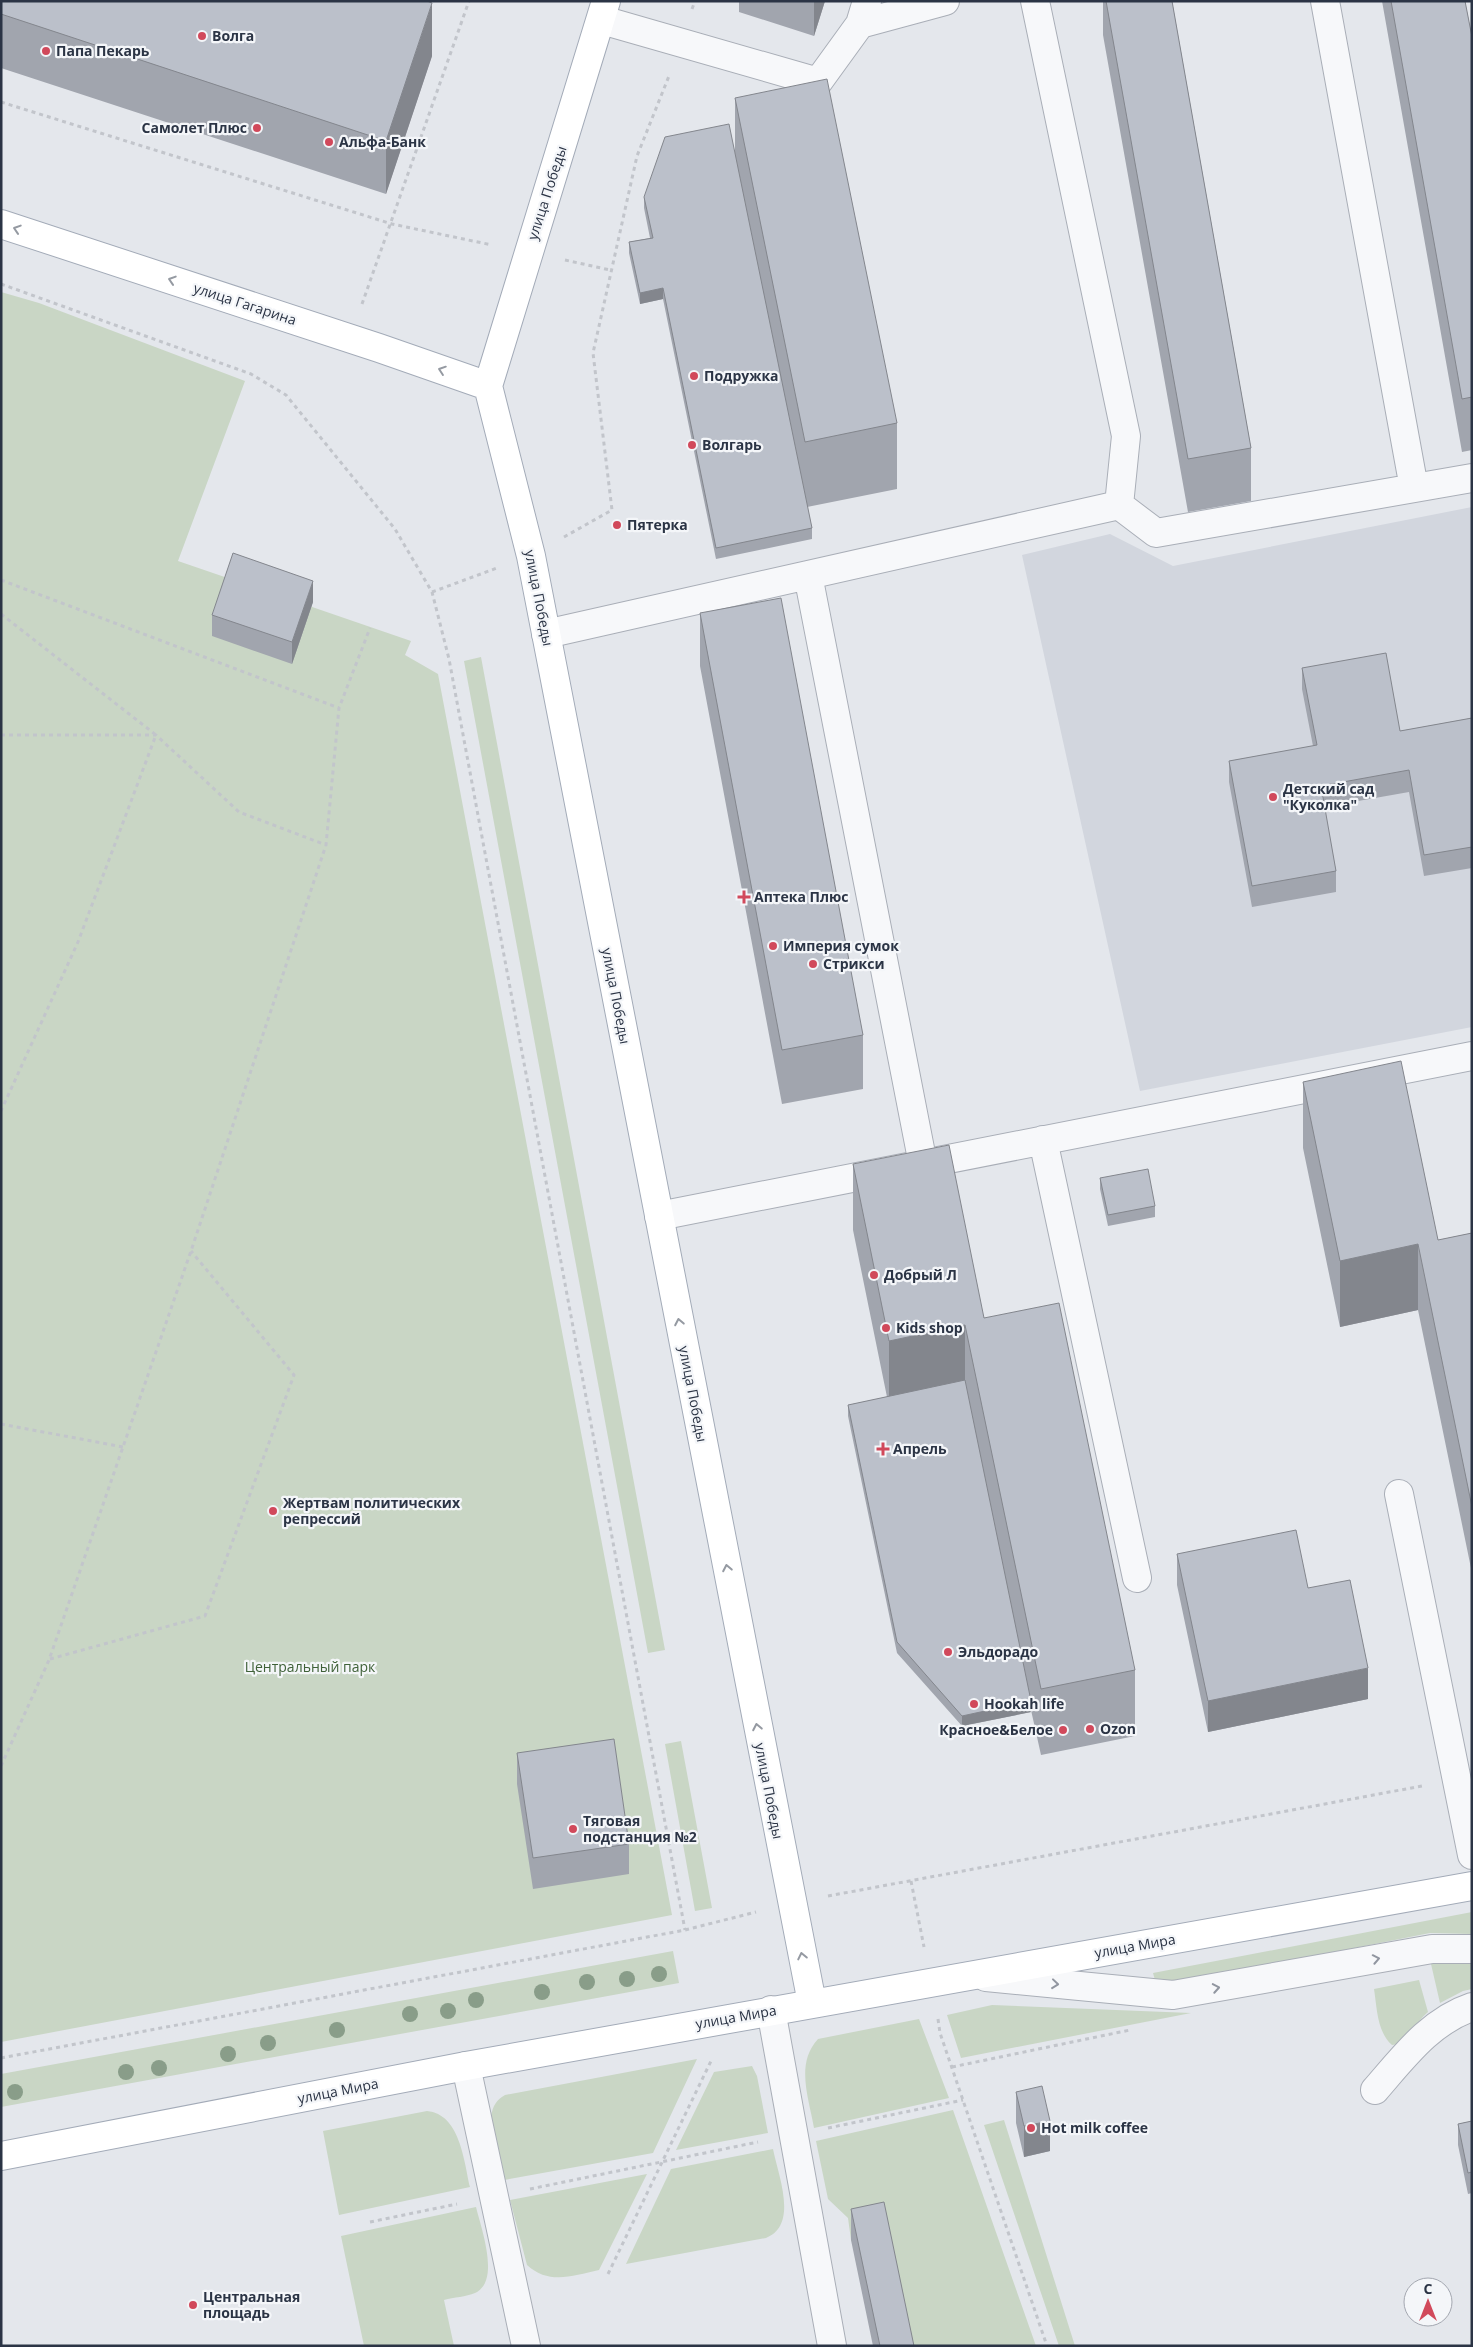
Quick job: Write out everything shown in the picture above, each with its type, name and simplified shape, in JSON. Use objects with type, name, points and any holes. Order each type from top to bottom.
[{"type":"main road","name":"улица Победы","points":[[603,6],[488,386],[531,556],[791,1903],[812,2003]]},
{"type":"main road","name":"улица Гагарина","points":[[1,224],[379,348],[488,386]]},
{"type":"main road","name":"улица Мира","points":[[1,2156],[466,2066],[771,2010],[1472,1886]]},
{"type":"lane","points":[[603,6],[682,43],[818,82],[864,13],[945,1]]},
{"type":"lane","points":[[1035,1],[1126,436],[1119,505]]},
{"type":"lane","points":[[1325,1],[1414,488]]},
{"type":"lane","points":[[1119,505],[1156,534],[1472,478]]},
{"type":"lane","points":[[546,634],[1119,505]]},
{"type":"lane","points":[[808,575],[923,1164]]},
{"type":"lane","points":[[659,1216],[1472,1056]]},
{"type":"lane","points":[[1043,1140],[1137,1578]]},
{"type":"lane","points":[[1399,1494],[1472,1855]]},
{"type":"lane","points":[[972,1975],[1173,1995],[1432,1949],[1472,1949]]},
{"type":"lane","points":[[1375,2090],[1418,2041],[1457,2012],[1472,2007]]},
{"type":"lane","points":[[771,2010],[832,2346]]},
{"type":"lane","points":[[466,2066],[526,2346]]},
{"type":"path","points":[[362,304],[392,224],[469,1]]},
{"type":"path","points":[[612,510],[593,353],[637,156],[682,43]]},
{"type":"path","points":[[1,102],[392,224]]},
{"type":"path","points":[[1,284],[251,374],[286,395],[395,529],[432,592],[449,659],[685,1930]]},
{"type":"path","points":[[1,580],[339,708]]},
{"type":"path","points":[[1,614],[156,735],[239,812],[326,845]]},
{"type":"path","points":[[1,1766],[50,1660],[191,1251],[326,845],[339,708],[370,628]]},
{"type":"path","points":[[1,735],[156,735]]},
{"type":"path","points":[[1,1111],[78,942],[156,735]]},
{"type":"path","points":[[50,1660],[205,1616],[294,1376],[191,1251]]},
{"type":"path","points":[[1,1424],[123,1447]]},
{"type":"path","points":[[1,2058],[685,1930],[791,1903],[1456,1780]]},
{"type":"path","points":[[911,1881],[940,2033],[1047,2346]]},
{"type":"path","points":[[608,2274],[713,2058]]},
{"type":"path","points":[[370,2222],[963,2100]]},
{"type":"shaded area","name":"Детский сад \"Куколка\"","points":[[1472,507],[1472,1027],[1140,1091],[1022,555],[1110,534],[1173,566]]},
{"type":"green space","name":"Центральный парк","points":[[1,292],[39,303],[245,381],[178,561],[411,641],[405,655],[438,674],[672,1915],[1,2042]]},
{"type":"green space","points":[[481,657],[665,1650],[648,1653],[464,661]]},
{"type":"green space","points":[[681,1741],[712,1908],[695,1911],[665,1744]]},
{"type":"green space","points":[[1472,1912],[1472,1934],[1430,1933],[1193,1980],[1155,1980],[1153,1973]]},
{"type":"green space","points":[[673,1951],[679,1983],[1,2107],[1,2074]]},
{"type":"green space","points":[[1431,1964],[1472,1964],[1472,1989],[1463,1991],[1440,2003]]},
{"type":"green space","points":[[1419,1980],[1428,2012],[1404,2041],[1392,2045],[1387,2040],[1381,2027],[1374,1989]]},
{"type":"green space","points":[[992,2005],[1191,2013],[961,2058],[947,2015]]},
{"type":"green space","points":[[919,2019],[949,2098],[814,2128],[807,2093],[805,2070],[811,2049],[818,2039]]},
{"type":"green space","points":[[697,2059],[653,2153],[504,2180],[491,2116],[495,2104],[505,2095]]},
{"type":"green space","points":[[752,2066],[757,2076],[768,2133],[676,2150],[714,2072]]},
{"type":"green space","points":[[953,2110],[1036,2346],[908,2346],[851,2240],[848,2218],[828,2199],[816,2141]]},
{"type":"green space","points":[[427,2111],[438,2114],[447,2120],[454,2130],[459,2140],[470,2187],[339,2215],[323,2131]]},
{"type":"green space","points":[[1004,2120],[1075,2346],[1059,2346],[984,2125]]},
{"type":"green space","points":[[773,2149],[784,2198],[782,2222],[776,2232],[766,2238],[626,2264],[671,2169]]},
{"type":"green space","points":[[647,2174],[599,2270],[570,2276],[552,2277],[535,2271],[527,2265],[510,2200]]},
{"type":"green space","points":[[476,2207],[485,2240],[488,2266],[487,2277],[483,2287],[475,2293],[444,2300],[454,2346],[364,2346],[341,2236]]},
{"type":"building","points":[[1,1],[427,1],[432,3],[386,141],[1,14]]},
{"type":"building","points":[[1106,1],[1172,1],[1251,448],[1188,459]]},
{"type":"building","points":[[1391,1],[1465,1],[1472,37],[1472,397],[1462,399]]},
{"type":"building","points":[[827,79],[897,423],[805,442],[735,98]]},
{"type":"building","points":[[729,124],[812,528],[716,548],[663,288],[640,293],[629,242],[653,238],[644,197],[665,137]]},
{"type":"building","points":[[233,553],[313,581],[292,642],[212,615]]},
{"type":"building","points":[[781,598],[863,1035],[782,1050],[700,613]]},
{"type":"building","points":[[1386,653],[1400,731],[1472,718],[1472,847],[1424,855],[1409,770],[1321,786],[1336,871],[1252,886],[1229,761],[1317,745],[1302,668]]},
{"type":"building","points":[[1401,1061],[1438,1240],[1472,1233],[1472,1507],[1418,1244],[1340,1261],[1303,1082]]},
{"type":"building","points":[[949,1145],[984,1318],[1059,1303],[1135,1670],[1041,1689],[965,1325],[889,1341],[853,1164]]},
{"type":"building","points":[[1148,1169],[1155,1206],[1108,1215],[1100,1178]]},
{"type":"building","points":[[965,1380],[1031,1701],[962,1716],[897,1642],[848,1405]]},
{"type":"building","points":[[1296,1530],[1308,1588],[1350,1580],[1368,1668],[1208,1701],[1177,1554]]},
{"type":"building","name":"Тяговая подстанция №2","points":[[614,1739],[629,1844],[533,1858],[517,1753]]},
{"type":"building","points":[[1042,2086],[1050,2121],[1024,2126],[1016,2092]]},
{"type":"building","points":[[1472,2121],[1472,2172],[1468,2173],[1458,2124]]},
{"type":"building","points":[[884,2202],[914,2346],[880,2346],[851,2209]]},
{"type":"place","name":"Волга","points":[[202,36]]},
{"type":"place","name":"Папа Пекарь","points":[[46,51]]},
{"type":"place","name":"Самолет Плюс","points":[[257,128]]},
{"type":"place","name":"Альфа-Банк","points":[[329,142]]},
{"type":"place","name":"Подружка","points":[[694,376]]},
{"type":"place","name":"Волгарь","points":[[692,445]]},
{"type":"place","name":"Пятерка","points":[[617,525]]},
{"type":"place","name":"Детский сад \"Куколка\"","points":[[1273,797]]},
{"type":"place","name":"Аптека Плюс","points":[[744,897]]},
{"type":"place","name":"Империя сумок","points":[[773,946]]},
{"type":"place","name":"Стрикси","points":[[813,964]]},
{"type":"place","name":"Добрый Л","points":[[874,1275]]},
{"type":"place","name":"Kids shop","points":[[886,1328]]},
{"type":"place","name":"Апрель","points":[[883,1449]]},
{"type":"place","name":"Жертвам политических репрессий","points":[[273,1511]]},
{"type":"place","name":"Эльдорадо","points":[[948,1652]]},
{"type":"place","name":"Hookah life","points":[[974,1704]]},
{"type":"place","name":"Ozon","points":[[1090,1729]]},
{"type":"place","name":"Красное&Белое","points":[[1063,1730]]},
{"type":"place","name":"Тяговая подстанция №2","points":[[573,1829]]},
{"type":"place","name":"Hot milk coffee","points":[[1031,2128]]},
{"type":"place","name":"Центральная площадь","points":[[193,2305]]}]
